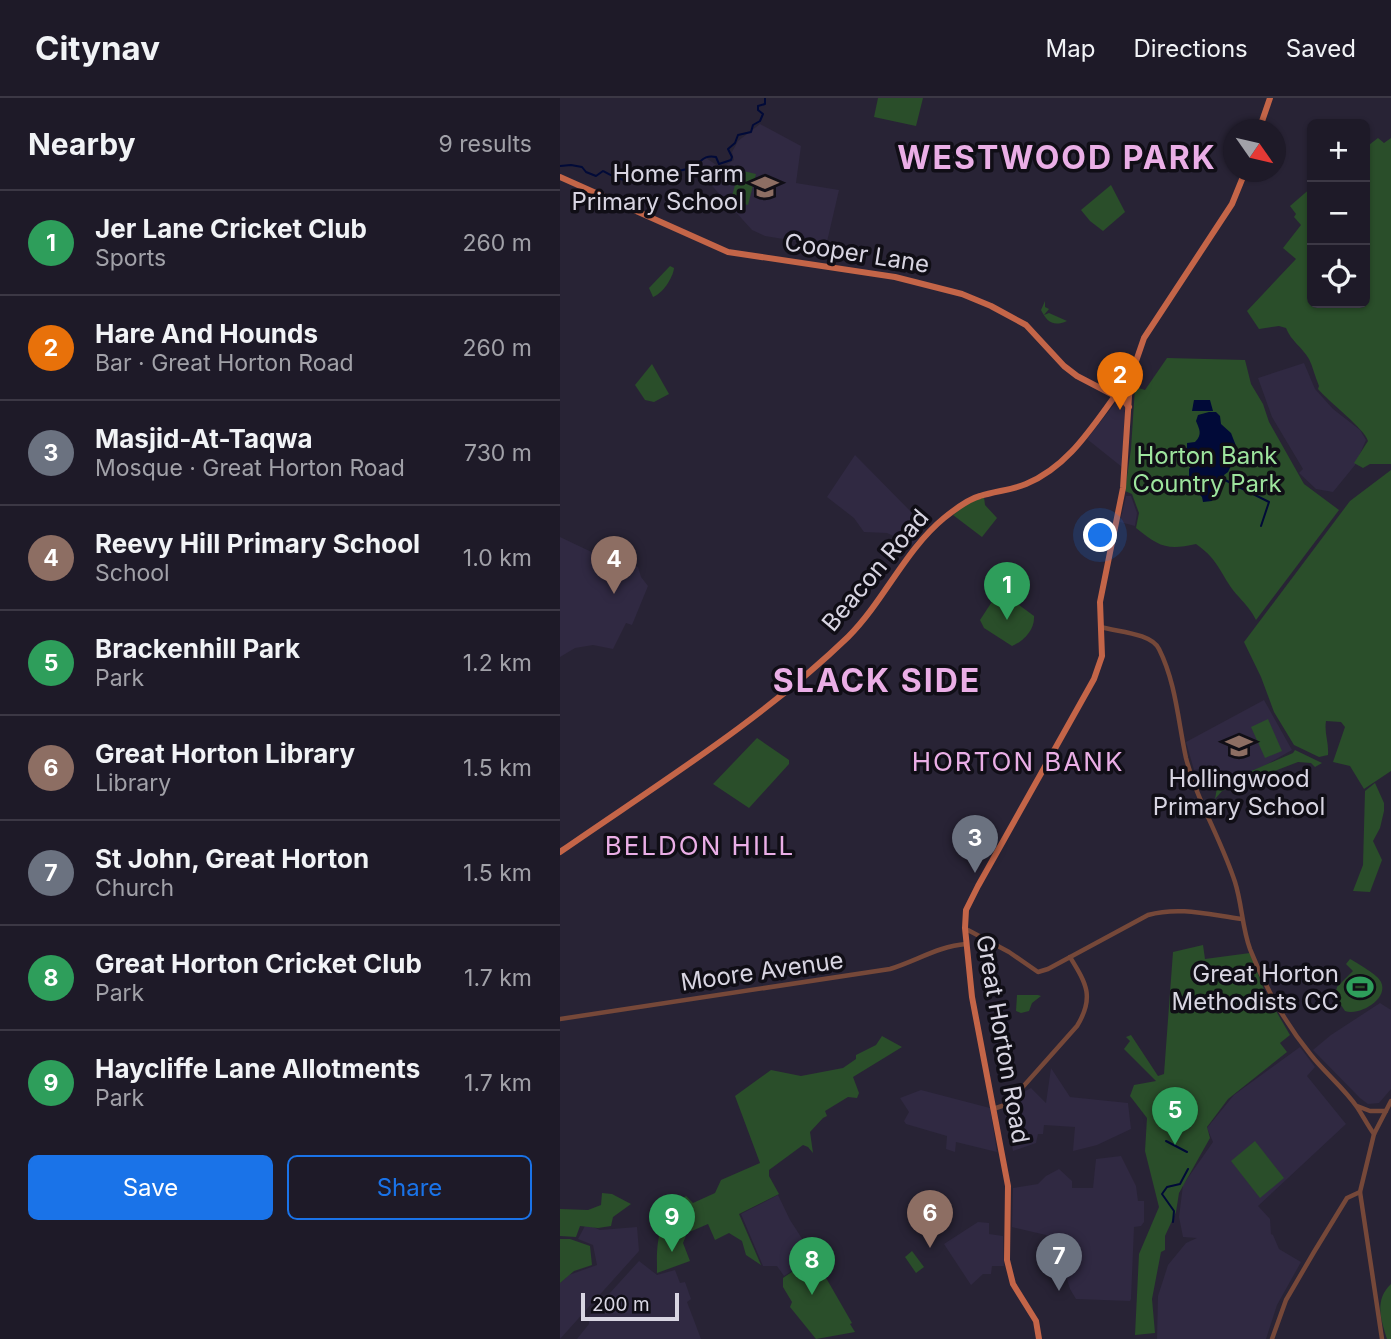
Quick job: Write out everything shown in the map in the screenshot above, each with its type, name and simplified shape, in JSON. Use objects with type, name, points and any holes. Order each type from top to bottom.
[{"type":"main road","points":[[1263,119],[1270,98]]},
{"type":"main road","name":"Cooper Lane","points":[[560,177],[729,252],[895,277],[963,294],[1026,325],[1064,366],[1127,403],[1129,407]]},
{"type":"main road","name":"Great Horton Road","points":[[1039,1339],[1035,1321],[1010,1272],[1007,1254],[1010,1199],[972,997],[966,944],[966,911],[1094,680],[1102,656],[1100,602],[1123,488],[1129,396],[1137,356],[1152,326],[1232,204],[1241,182]]},
{"type":"main road","points":[[1114,395],[1123,391],[1131,382]]},
{"type":"main road","points":[[1114,395],[1129,396]]},
{"type":"main road","name":"Beacon Road","points":[[560,852],[682,768],[796,683],[851,633],[927,533],[946,516],[976,497],[1025,485],[1052,470],[1073,452],[1114,395]]},
{"type":"street","points":[[1101,627],[1142,636],[1154,642],[1159,649],[1175,694],[1187,759],[1198,794],[1235,882],[1251,950],[1286,1020],[1313,1058],[1357,1106],[1374,1134]]},
{"type":"street","points":[[965,928],[1009,952],[1038,972],[1148,915],[1159,912],[1176,909],[1242,919]]},
{"type":"street","name":"Moore Avenue","points":[[560,1019],[890,969],[915,961],[939,948],[966,944]]},
{"type":"street","points":[[993,1110],[1013,1098],[1083,1016],[1088,996],[1083,977],[1070,957]]},
{"type":"street","points":[[1382,1339],[1360,1192],[1374,1134],[1391,1101]]},
{"type":"street","points":[[1357,1106],[1370,1111],[1386,1111]]},
{"type":"street","points":[[1272,1339],[1286,1300],[1305,1266],[1347,1198],[1360,1192]]},
{"type":"shaded area","name":"Home Farm Primary School","points":[[760,124],[801,146],[796,183],[839,190],[826,246],[765,236],[752,230],[695,167],[706,158],[721,168],[734,160],[732,152],[738,141]]},
{"type":"shaded area","points":[[1304,363],[1315,389],[1333,409],[1360,430],[1366,440],[1355,465],[1333,492],[1316,489],[1299,473],[1303,469],[1272,417],[1258,378]]},
{"type":"shaded area","points":[[1194,400],[1210,400],[1213,411],[1192,411]]},
{"type":"shaded area","points":[[1116,402],[1125,406],[1122,467],[1087,439]]},
{"type":"shaded area","points":[[1216,412],[1220,416],[1221,424],[1231,433],[1238,451],[1212,501],[1203,502],[1202,497],[1189,484],[1189,469],[1192,465],[1187,459],[1192,457],[1187,453],[1187,443],[1195,442],[1199,436],[1196,421],[1198,415]]},
{"type":"shaded area","points":[[855,455],[916,517],[909,528],[920,537],[913,545],[887,533],[864,532],[854,518],[827,497]]},
{"type":"shaded area","points":[[1126,496],[1131,496],[1137,513],[1135,526],[1120,522]]},
{"type":"shaded area","points":[[560,537],[600,556],[614,556],[638,567],[648,586],[632,625],[626,623],[613,649],[593,645],[575,648],[560,657]]},
{"type":"shaded area","name":"Hollingwood Primary School","points":[[1264,700],[1292,750],[1264,766],[1213,786],[1205,768],[1194,770],[1186,742]]},
{"type":"shaded area","points":[[1380,1003],[1391,1010],[1391,1089],[1379,1103],[1368,1104],[1313,1050]]},
{"type":"shaded area","points":[[1300,1047],[1315,1067],[1307,1076],[1346,1124],[1258,1206],[1270,1219],[1271,1234],[1279,1249],[1301,1262],[1277,1305],[1266,1339],[1157,1339],[1158,1296],[1168,1265],[1186,1243],[1197,1238],[1183,1237],[1179,1217],[1183,1185],[1213,1142],[1207,1128],[1234,1095]]},
{"type":"shaded area","points":[[1051,1068],[1070,1097],[1128,1103],[1131,1129],[1097,1145],[1073,1151],[1075,1127],[1044,1125],[1043,1134],[1038,1134],[1036,1143],[1013,1151],[1004,1110],[1020,1094],[1031,1088],[1046,1103]]},
{"type":"shaded area","points":[[921,1090],[990,1108],[997,1152],[956,1142],[955,1152],[946,1149],[947,1136],[906,1124],[904,1121],[909,1112],[900,1098]]},
{"type":"shaded area","points":[[1121,1156],[1136,1186],[1138,1201],[1144,1201],[1144,1222],[1141,1226],[1134,1227],[1131,1299],[1076,1299],[1070,1289],[1057,1246],[1052,1240],[1046,1235],[1012,1227],[1013,1188],[1038,1184],[1059,1169],[1072,1181],[1072,1188],[1093,1188],[1096,1159]]},
{"type":"shaded area","points":[[778,1195],[812,1254],[812,1258],[784,1276],[777,1266],[763,1266],[741,1214]]},
{"type":"shaded area","points":[[978,1222],[989,1223],[989,1234],[1003,1236],[1004,1266],[992,1266],[991,1274],[983,1274],[971,1285],[944,1244]]},
{"type":"shaded area","points":[[586,1224],[600,1230],[637,1227],[639,1251],[560,1339],[560,1283],[569,1275],[597,1265],[593,1245],[578,1239]]},
{"type":"shaded area","points":[[639,1261],[657,1275],[675,1270],[680,1283],[685,1282],[691,1299],[687,1302],[701,1339],[577,1339],[589,1324],[589,1316]]},
{"type":"green space","points":[[878,98],[923,98],[916,126],[874,117]]},
{"type":"green space","points":[[1378,138],[1384,143],[1391,138],[1391,464],[1370,464],[1363,468],[1354,463],[1368,441],[1354,423],[1318,389],[1306,355],[1286,328],[1279,326],[1259,329],[1247,311],[1296,259],[1283,248],[1301,225],[1290,206],[1307,191],[1307,308],[1370,308],[1370,144]]},
{"type":"green space","points":[[739,170],[756,174],[748,205],[731,200]]},
{"type":"green space","points":[[1111,185],[1125,212],[1103,231],[1081,210]]},
{"type":"green space","points":[[670,266],[674,268],[669,281],[660,293],[653,297],[649,288]]},
{"type":"green space","points":[[1045,301],[1045,307],[1049,309],[1044,315],[1049,313],[1067,321],[1058,324],[1048,320],[1043,314],[1041,310]]},
{"type":"green space","name":"Horton Bank Country Park","points":[[1167,358],[1245,360],[1251,384],[1263,404],[1269,422],[1304,484],[1339,510],[1256,620],[1204,550],[1196,544],[1177,547],[1163,545],[1136,528],[1139,513],[1132,494],[1125,491],[1135,387],[1145,390]]},
{"type":"green space","points":[[652,364],[669,394],[654,402],[645,400],[635,385]]},
{"type":"green space","points":[[1391,470],[1391,771],[1364,789],[1350,766],[1333,762],[1345,727],[1341,722],[1326,721],[1328,755],[1319,757],[1294,745],[1274,712],[1244,642],[1350,501]]},
{"type":"green space","points":[[984,497],[985,505],[997,518],[982,537],[953,515],[967,504]]},
{"type":"green space","points":[[1004,594],[1034,616],[1028,634],[1012,646],[984,628],[980,620],[995,597]]},
{"type":"green space","points":[[1268,719],[1282,751],[1265,758],[1251,727]]},
{"type":"green space","points":[[757,738],[789,760],[789,764],[749,808],[713,784]]},
{"type":"green space","points":[[1295,750],[1322,763],[1315,767],[1311,763],[1298,762],[1222,791],[1215,799],[1218,782],[1235,778]]},
{"type":"green space","points":[[1375,783],[1384,803],[1384,811],[1373,841],[1382,860],[1370,892],[1353,891],[1363,865],[1365,791]]},
{"type":"green space","points":[[1203,945],[1205,959],[1250,953],[1265,992],[1290,1035],[1280,1043],[1287,1052],[1228,1099],[1207,1127],[1210,1138],[1179,1193],[1176,1212],[1165,1236],[1165,1250],[1161,1252],[1152,1299],[1155,1333],[1135,1335],[1139,1254],[1159,1207],[1145,1151],[1147,1118],[1130,1096],[1134,1085],[1156,1081],[1124,1049],[1130,1041],[1126,1037],[1131,1035],[1158,1076],[1164,1074],[1173,952]]},
{"type":"green space","name":"Great Horton Methodists CC","points":[[1350,959],[1376,976],[1382,988],[1381,994],[1372,1005],[1351,1012],[1345,1011],[1335,996],[1337,987],[1353,971],[1346,964]]},
{"type":"green space","points":[[1017,995],[1041,996],[1032,1003],[1029,1011],[1021,1013],[1016,1011]]},
{"type":"green space","points":[[882,1036],[902,1047],[853,1077],[859,1093],[857,1098],[848,1097],[825,1111],[827,1116],[810,1132],[813,1153],[803,1145],[769,1170],[769,1176],[779,1194],[739,1214],[761,1265],[746,1255],[742,1241],[729,1233],[715,1240],[708,1224],[687,1233],[683,1243],[690,1261],[657,1273],[658,1239],[664,1224],[675,1213],[671,1207],[686,1196],[693,1203],[715,1193],[721,1180],[760,1163],[735,1096],[771,1070],[801,1076],[843,1068],[856,1059],[856,1055],[876,1045]]},
{"type":"green space","points":[[1255,1141],[1284,1178],[1260,1198],[1231,1161]]},
{"type":"green space","points":[[602,1193],[612,1194],[631,1204],[613,1217],[611,1226],[580,1226],[576,1237],[560,1236],[560,1209],[588,1210],[601,1205]]},
{"type":"green space","points":[[560,1239],[570,1239],[590,1246],[592,1265],[574,1271],[560,1283]]},
{"type":"green space","points":[[912,1251],[924,1267],[916,1273],[905,1257]]},
{"type":"green space","points":[[814,1257],[855,1332],[816,1339],[790,1307],[792,1302],[783,1287],[783,1278]]},
{"type":"green space","points":[[1391,1284],[1391,1339],[1387,1339],[1380,1310],[1382,1297]]},
{"type":"waterway","points":[[672,172],[690,168],[708,157],[716,157],[719,164],[731,160],[728,149],[735,143],[738,135],[751,132],[753,125],[760,121],[763,114],[758,110],[758,106],[765,104],[765,98]]},
{"type":"waterway","points":[[560,166],[582,167],[596,176],[603,171],[627,180],[635,179],[637,168],[667,172]]},
{"type":"waterway","points":[[1225,480],[1269,502],[1261,526]]},
{"type":"waterway","points":[[1166,1141],[1187,1152]]},
{"type":"waterway","points":[[1173,1222],[1174,1211],[1162,1194],[1167,1187],[1180,1184],[1188,1169]]},
{"type":"place","name":"Home Farm Primary School","points":[[765,187]]},
{"type":"place","name":"Hare And Hounds","points":[[1120,410]]},
{"type":"place","name":"Reevy Hill Primary School","points":[[614,594]]},
{"type":"place","name":"Jer Lane Cricket Club","points":[[1007,620]]},
{"type":"place","name":"Hollingwood Primary School","points":[[1239,746]]},
{"type":"place","name":"Masjid-At-Taqwa","points":[[975,873]]},
{"type":"place","name":"Great Horton Methodists CC","points":[[1360,987]]},
{"type":"place","name":"Brackenhill Park","points":[[1175,1145]]},
{"type":"place","name":"Great Horton Library","points":[[930,1248]]},
{"type":"place","name":"Haycliffe Lane Allotments","points":[[672,1252]]},
{"type":"place","name":"St John, Great Horton","points":[[1059,1291]]},
{"type":"place","name":"Great Horton Cricket Club","points":[[812,1295]]},
{"type":"district","name":"WESTWOOD PARK","points":[[1057,157]]},
{"type":"district","name":"SLACK SIDE","points":[[877,680]]},
{"type":"district","name":"HORTON BANK","points":[[1018,761]]},
{"type":"district","name":"BELDON HILL","points":[[700,845]]}]
